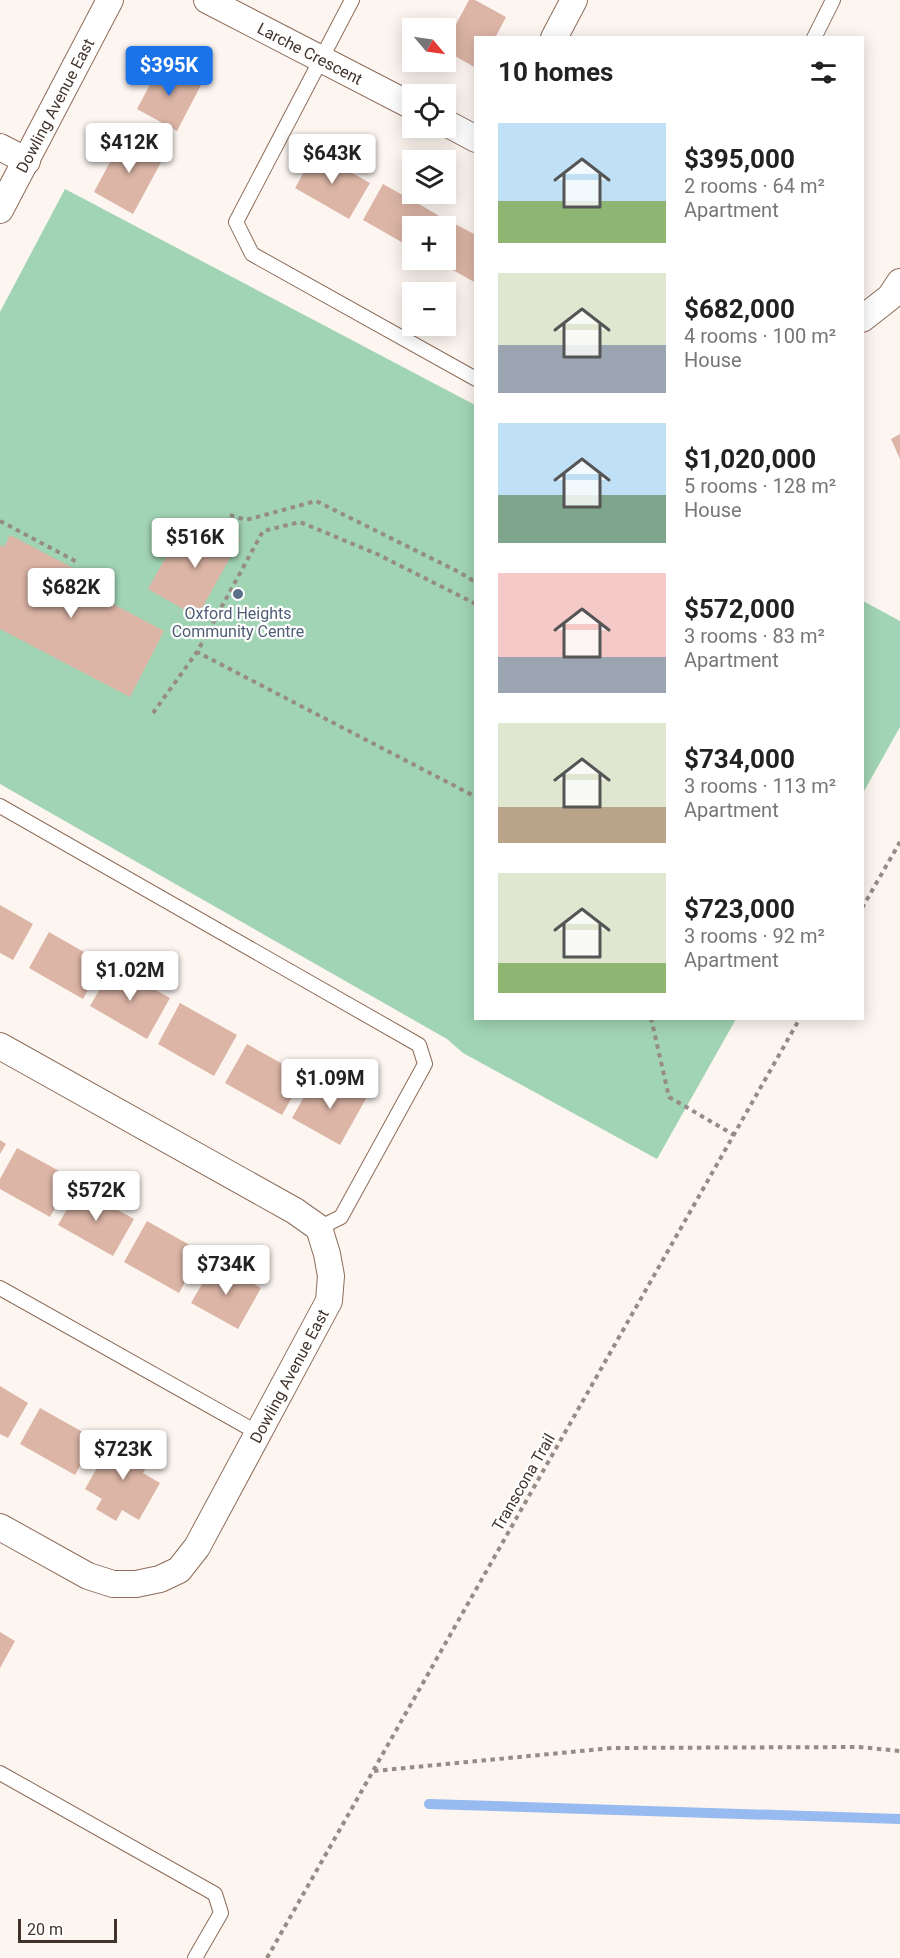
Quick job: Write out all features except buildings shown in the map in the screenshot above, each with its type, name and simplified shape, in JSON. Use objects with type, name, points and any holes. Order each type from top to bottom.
[{"type":"street","name":"Dowling Avenue East","points":[[0,210],[110,0]]},
{"type":"street","name":"Larche Crescent","points":[[207,0],[402,101]]},
{"type":"street","points":[[555,36],[574,0]]},
{"type":"street","points":[[456,128],[474,138]]},
{"type":"street","points":[[0,147],[27,161]]},
{"type":"street","points":[[864,317],[890,297],[900,282]]},
{"type":"street","points":[[0,1046],[295,1211],[319,1228]]},
{"type":"street","name":"Dowling Avenue East","points":[[0,1527],[88,1576],[113,1584],[136,1584],[160,1579],[179,1570],[197,1547],[329,1301],[331,1276],[319,1228]]},
{"type":"lane","points":[[351,0],[236,222],[252,254],[474,378]]},
{"type":"lane","points":[[815,36],[834,0]]},
{"type":"lane","points":[[0,806],[418,1046],[425,1064],[341,1217],[319,1228]]},
{"type":"lane","points":[[0,1288],[258,1433]]},
{"type":"lane","points":[[0,1773],[215,1894],[221,1913],[195,1958]]},
{"type":"path","points":[[230,515],[246,520],[316,501],[474,580]]},
{"type":"path","points":[[0,521],[77,562]]},
{"type":"path","points":[[153,713],[197,652],[262,531],[300,522],[377,554],[474,603]]},
{"type":"path","points":[[197,652],[474,796]]},
{"type":"path","points":[[864,905],[900,842]]},
{"type":"path","points":[[651,1020],[669,1097],[734,1135]]},
{"type":"path","name":"Transcona Trail","points":[[267,1958],[799,1020]]},
{"type":"path","points":[[373,1771],[612,1748],[859,1747],[900,1751]]},
{"type":"green space","name":"Oxford Heights Community Centre","points":[[65,189],[474,404],[474,1020],[735,1020],[657,1159],[463,1053],[447,1039],[0,784],[0,312]]},
{"type":"green space","points":[[864,602],[900,621],[900,727],[864,791]]},
{"type":"waterway","points":[[429,1804],[900,1819]]},
{"type":"place","name":"Oxford Heights Community Centre","points":[[238,594]]}]
